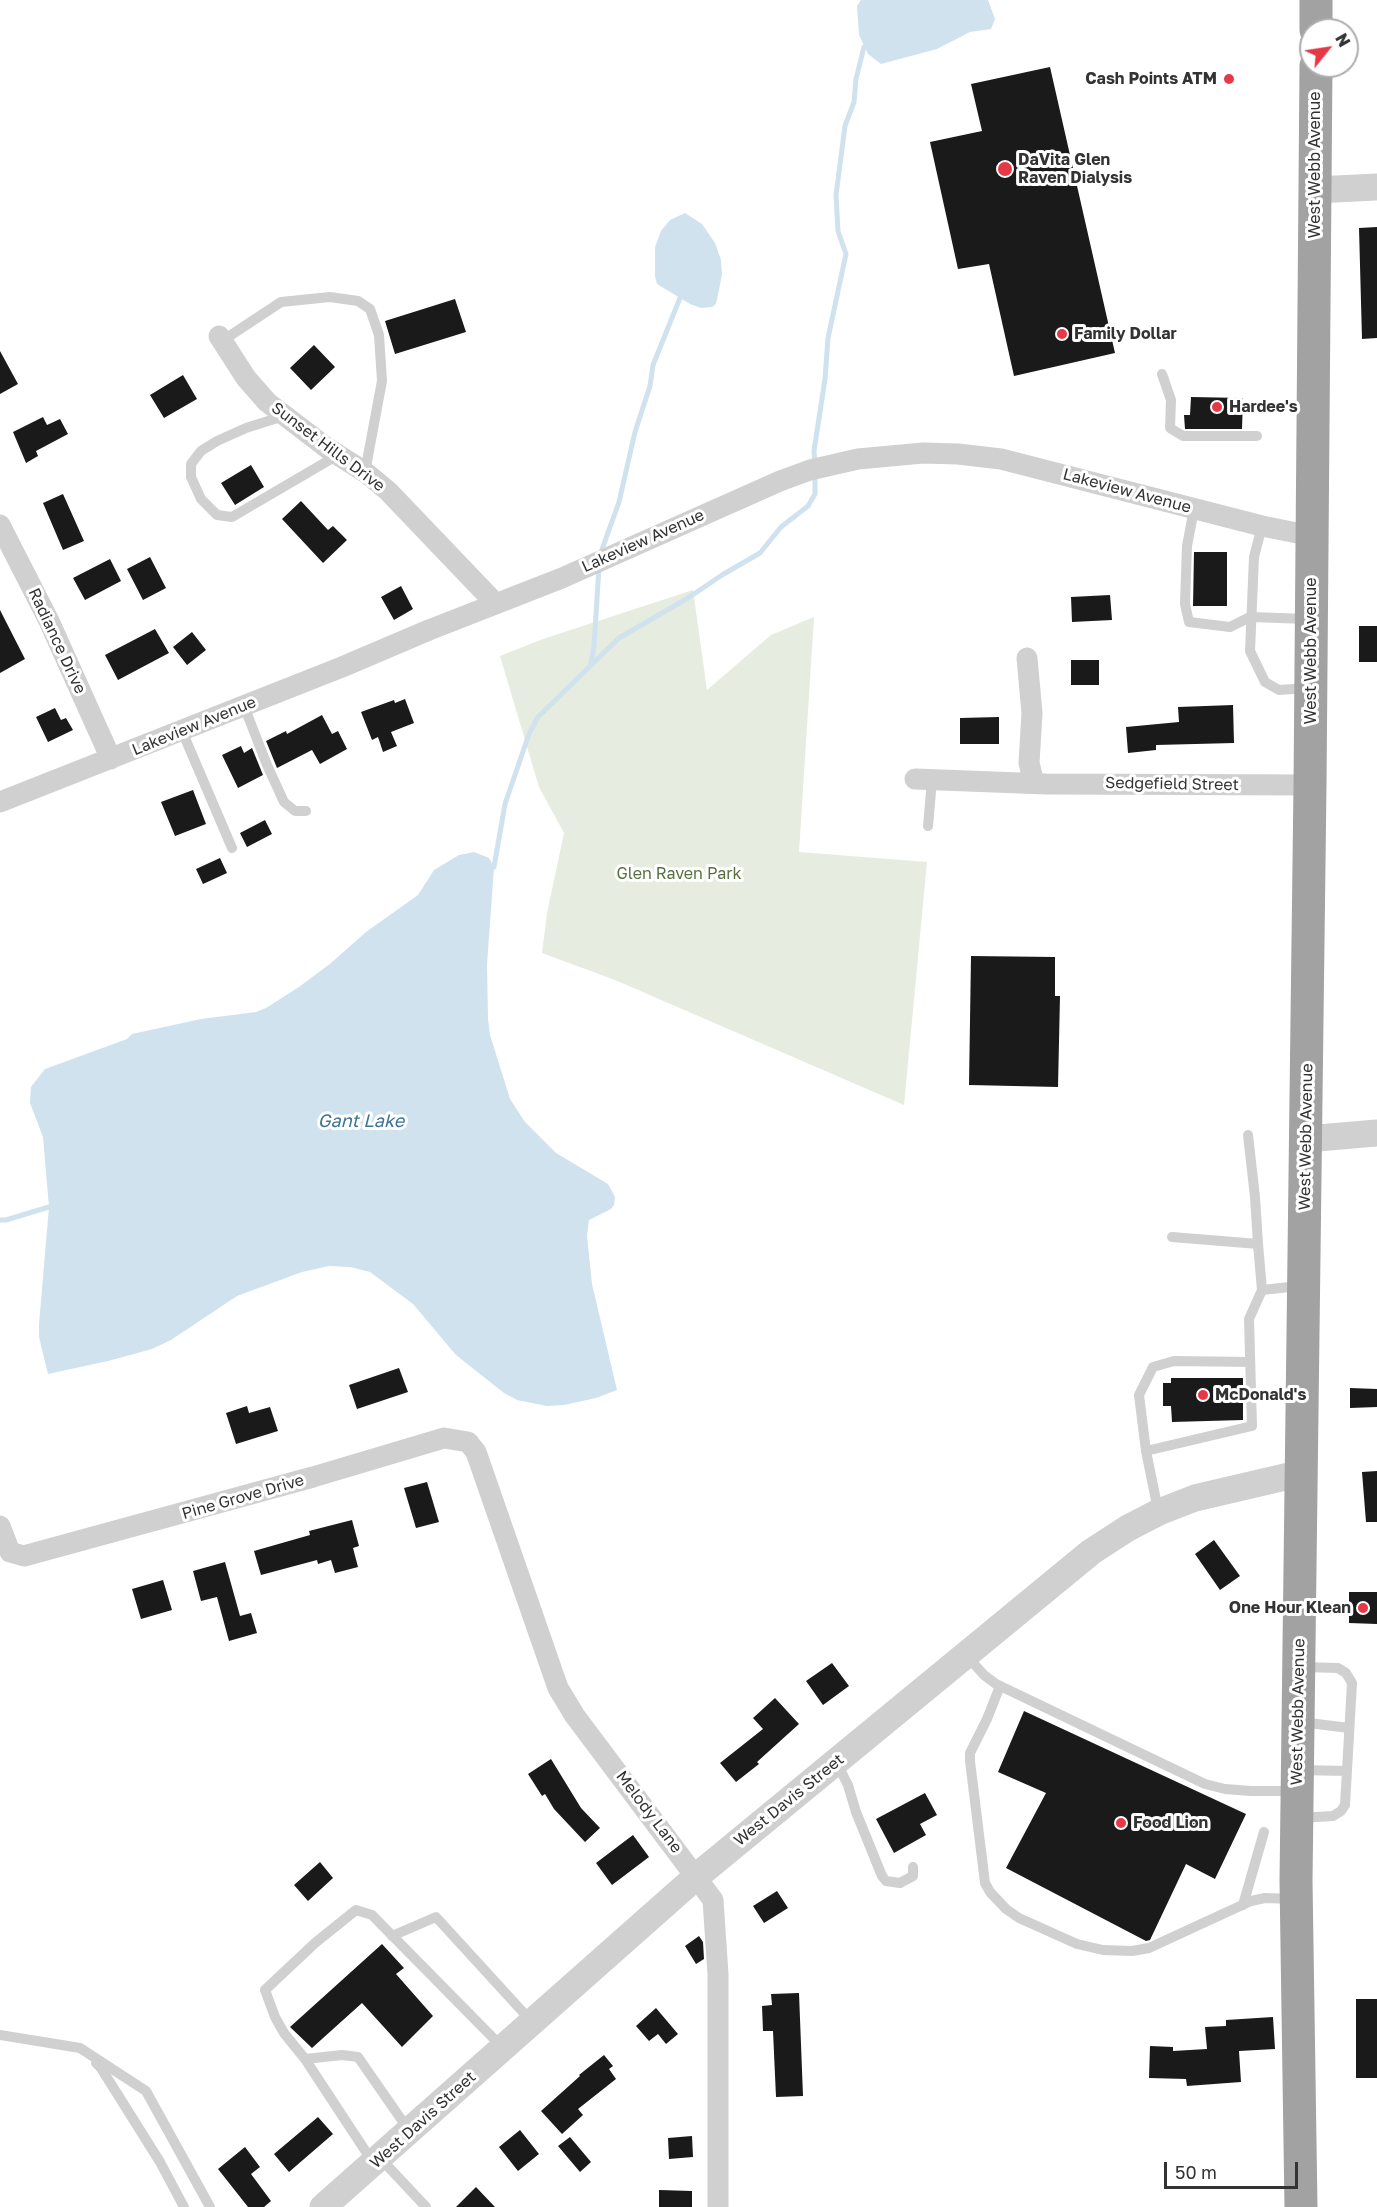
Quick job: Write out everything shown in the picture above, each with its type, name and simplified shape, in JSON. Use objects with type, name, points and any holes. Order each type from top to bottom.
[{"type":"highway","name":"West Webb Avenue","points":[[1301,2207],[1296,1899],[1297,1722],[1306,1139],[1316,78]]},
{"type":"street","points":[[1315,190],[1377,187]]},
{"type":"street","name":"Sunset Hills Drive","points":[[221,338],[246,378],[267,402],[388,491],[496,604]]},
{"type":"street","name":"Lakeview Avenue","points":[[0,802],[562,578],[780,481],[810,470],[858,459],[923,453],[1001,459],[1262,526],[1312,536]]},
{"type":"street","name":"Radiance Drive","points":[[0,525],[49,621],[111,759]]},
{"type":"street","points":[[1027,658],[1032,713],[1029,763],[1034,783]]},
{"type":"street","name":"Sedgefield Street","points":[[923,780],[1310,785]]},
{"type":"street","points":[[1306,1139],[1377,1133]]},
{"type":"street","name":"Pine Grove Drive","points":[[0,1526],[9,1552],[24,1556],[444,1438],[468,1442]]},
{"type":"street","name":"Melody Lane","points":[[468,1442],[476,1452],[558,1688],[575,1716],[713,1900],[718,1974],[718,2207]]},
{"type":"street","name":"West Davis Street","points":[[323,2207],[697,1876],[1091,1552],[1128,1528],[1159,1512],[1195,1498],[1302,1473]]},
{"type":"lane","points":[[221,338],[281,302],[330,297],[358,301],[370,309],[379,335],[382,381],[365,472]]},
{"type":"lane","points":[[1161,374],[1170,400],[1170,428],[1183,436],[1257,436]]},
{"type":"lane","points":[[284,416],[246,428],[217,441],[201,451],[191,464],[191,477],[201,499],[217,515],[232,516],[338,455]]},
{"type":"lane","points":[[1194,509],[1187,546],[1185,604],[1189,622],[1230,627],[1250,617],[1311,619]]},
{"type":"lane","points":[[1262,526],[1254,557],[1250,651],[1265,682],[1279,690],[1311,688]]},
{"type":"lane","points":[[244,706],[284,802],[295,812],[306,812]]},
{"type":"lane","points":[[182,731],[232,848]]},
{"type":"lane","points":[[923,780],[928,826]]},
{"type":"lane","points":[[1146,1451],[1252,1426],[1249,1319],[1262,1290],[1248,1135]]},
{"type":"lane","points":[[1172,1237],[1258,1244]]},
{"type":"lane","points":[[1262,1290],[1304,1286]]},
{"type":"lane","points":[[1159,1512],[1146,1451],[1139,1395],[1153,1367],[1174,1361],[1250,1362]]},
{"type":"lane","points":[[965,1655],[984,1675],[1000,1686],[1205,1784],[1251,1791],[1297,1793],[1347,1771]]},
{"type":"lane","points":[[1297,1793],[1333,1816],[1341,1811],[1345,1804],[1352,1683],[1346,1672],[1338,1668],[1298,1667]]},
{"type":"lane","points":[[1000,1686],[970,1753],[970,1761],[986,1883],[990,1892],[1006,1910],[1077,1944],[1103,1950],[1132,1951],[1149,1948],[1243,1905],[1265,1898],[1296,1899]]},
{"type":"lane","points":[[1297,1722],[1349,1728]]},
{"type":"lane","points":[[836,1762],[848,1785],[856,1812],[882,1876],[886,1881],[900,1883],[913,1876],[913,1867]]},
{"type":"lane","points":[[1243,1905],[1264,1832]]},
{"type":"lane","points":[[426,2207],[377,2161],[284,2033],[265,1990],[315,1942],[356,1910],[372,1915],[503,2048]]},
{"type":"lane","points":[[392,1936],[436,1917],[532,2022]]},
{"type":"lane","points":[[0,2035],[80,2048],[146,2091],[210,2207]]},
{"type":"lane","points":[[80,2048],[101,2067],[160,2162],[184,2207]]},
{"type":"lane","points":[[304,2059],[342,2055],[358,2056],[410,2132]]},
{"type":"green space","name":"Glen Raven Park","points":[[693,590],[707,690],[771,635],[814,617],[799,852],[927,862],[904,1105],[615,980],[542,953],[547,913],[564,833],[539,787],[500,656],[543,639]]},
{"type":"water","points":[[861,0],[988,0],[995,19],[991,29],[970,32],[937,49],[881,64],[868,54],[859,35],[857,6]]},
{"type":"water","points":[[685,213],[702,224],[715,243],[721,260],[722,275],[716,304],[712,307],[701,308],[690,304],[657,284],[655,247],[661,231],[670,220]]},
{"type":"water","name":"Gant Lake","points":[[474,852],[489,858],[494,867],[487,965],[488,1019],[490,1035],[510,1099],[525,1122],[556,1153],[608,1184],[615,1197],[611,1209],[589,1220],[587,1236],[592,1284],[617,1390],[596,1398],[564,1405],[547,1406],[517,1400],[504,1393],[456,1355],[413,1304],[370,1272],[350,1267],[329,1266],[302,1272],[237,1296],[171,1340],[152,1349],[48,1374],[39,1337],[39,1324],[49,1207],[43,1137],[30,1103],[31,1087],[45,1069],[127,1039],[132,1034],[201,1019],[256,1012],[266,1008],[299,987],[366,932],[418,895],[434,870],[459,855]]},
{"type":"building","points":[[1050,67],[1115,353],[1014,376],[989,264],[958,269],[930,142],[982,131],[971,84]]},
{"type":"building","points":[[1377,227],[1377,338],[1362,339],[1359,228]]},
{"type":"building","points":[[455,299],[466,332],[395,354],[385,321]]},
{"type":"building","points":[[314,345],[335,367],[311,390],[290,368]]},
{"type":"building","points":[[0,351],[18,384],[0,394]]},
{"type":"building","points":[[183,375],[197,399],[164,418],[150,395]]},
{"type":"building","name":"Hardee's","points":[[1191,397],[1243,398],[1242,429],[1185,429],[1184,415],[1190,415]]},
{"type":"building","points":[[43,417],[47,425],[60,419],[68,434],[36,451],[38,456],[26,463],[13,432]]},
{"type":"building","points":[[251,465],[264,487],[235,505],[221,483]]},
{"type":"building","points":[[63,494],[84,541],[63,550],[43,503]]},
{"type":"building","points":[[301,501],[328,530],[333,526],[347,540],[323,563],[282,519]]},
{"type":"building","points":[[1194,552],[1227,552],[1227,606],[1193,606]]},
{"type":"building","points":[[150,557],[166,588],[143,600],[127,569]]},
{"type":"building","points":[[110,559],[121,581],[85,600],[73,578]]},
{"type":"building","points":[[401,586],[413,609],[394,620],[381,597]]},
{"type":"building","points":[[1110,595],[1112,620],[1072,622],[1071,597]]},
{"type":"building","points":[[0,610],[25,659],[0,673]]},
{"type":"building","points":[[1359,626],[1377,626],[1377,662],[1359,662]]},
{"type":"building","points":[[155,629],[169,653],[118,680],[105,655]]},
{"type":"building","points":[[192,632],[206,650],[187,665],[173,647]]},
{"type":"building","points":[[1071,660],[1099,660],[1099,685],[1071,685]]},
{"type":"building","points":[[405,699],[414,723],[391,732],[397,746],[383,752],[378,737],[372,740],[361,712],[394,700],[395,703]]},
{"type":"building","points":[[1233,705],[1234,743],[1156,745],[1156,750],[1128,753],[1126,727],[1179,722],[1178,707]]},
{"type":"building","points":[[55,708],[61,720],[66,718],[73,730],[48,742],[36,717]]},
{"type":"building","points":[[322,715],[332,734],[338,731],[347,749],[320,764],[312,750],[277,768],[266,741],[286,731],[287,734]]},
{"type":"building","points":[[999,717],[999,744],[960,744],[960,718]]},
{"type":"building","points":[[241,746],[244,753],[252,748],[263,775],[238,788],[222,755]]},
{"type":"building","points":[[193,790],[206,824],[175,836],[161,802]]},
{"type":"building","points":[[265,820],[272,834],[247,847],[240,833]]},
{"type":"building","points":[[220,858],[227,873],[203,884],[196,869]]},
{"type":"building","points":[[971,956],[1055,957],[1055,996],[1060,996],[1058,1087],[969,1085]]},
{"type":"building","points":[[399,1368],[408,1392],[357,1409],[349,1385]]},
{"type":"building","name":"McDonald's","points":[[1171,1378],[1243,1378],[1243,1420],[1172,1422],[1171,1406],[1163,1406],[1163,1383],[1171,1383]]},
{"type":"building","points":[[1350,1388],[1377,1389],[1377,1407],[1350,1408]]},
{"type":"building","points":[[247,1406],[249,1413],[270,1407],[278,1431],[236,1444],[226,1413]]},
{"type":"building","points":[[1377,1471],[1377,1522],[1366,1522],[1362,1472]]},
{"type":"building","points":[[427,1482],[439,1522],[416,1528],[404,1488]]},
{"type":"building","points":[[352,1520],[359,1546],[353,1548],[358,1567],[335,1573],[331,1560],[318,1564],[317,1560],[261,1575],[254,1551],[310,1535],[309,1531]]},
{"type":"building","points":[[1214,1540],[1240,1576],[1220,1590],[1195,1554]]},
{"type":"building","points":[[225,1562],[240,1616],[251,1613],[257,1633],[229,1641],[217,1597],[201,1601],[193,1571]]},
{"type":"building","points":[[163,1580],[172,1610],[141,1619],[132,1589]]},
{"type":"building","name":"One Hour Klean","points":[[1349,1592],[1377,1592],[1377,1624],[1349,1623]]},
{"type":"building","points":[[832,1663],[849,1686],[823,1705],[806,1681]]},
{"type":"building","points":[[775,1698],[799,1724],[757,1762],[759,1764],[736,1782],[720,1763],[763,1729],[753,1718]]},
{"type":"building","points":[[1024,1711],[1246,1814],[1215,1879],[1186,1864],[1150,1940],[1146,1941],[1006,1868],[1046,1793],[998,1772]]},
{"type":"building","points":[[551,1759],[581,1808],[600,1828],[585,1842],[554,1809],[545,1794],[542,1796],[528,1774]]},
{"type":"building","points":[[925,1793],[937,1815],[920,1824],[926,1835],[894,1853],[876,1819]]},
{"type":"building","points":[[633,1835],[649,1857],[612,1885],[596,1863]]},
{"type":"building","points":[[320,1862],[333,1878],[308,1901],[294,1885]]},
{"type":"building","points":[[777,1891],[788,1908],[764,1923],[753,1906]]},
{"type":"building","points":[[699,1936],[703,1942],[704,1959],[696,1964],[685,1946]]},
{"type":"building","points":[[382,1944],[404,1968],[396,1974],[433,2016],[402,2047],[362,2003],[312,2048],[290,2027]]},
{"type":"building","points":[[799,1993],[803,2096],[776,2097],[773,2031],[763,2031],[762,2006],[772,2005],[771,1994]]},
{"type":"building","points":[[1356,1999],[1377,1999],[1377,2078],[1356,2078]]},
{"type":"building","points":[[656,2008],[678,2034],[666,2044],[658,2034],[649,2041],[636,2026]]},
{"type":"building","points":[[1273,2017],[1275,2049],[1239,2051],[1241,2082],[1187,2086],[1186,2079],[1149,2078],[1150,2046],[1173,2047],[1173,2051],[1207,2049],[1205,2027],[1226,2026],[1226,2020]]},
{"type":"building","points":[[604,2055],[613,2066],[609,2069],[616,2079],[578,2109],[583,2115],[562,2134],[541,2111]]},
{"type":"building","points":[[318,2117],[333,2134],[289,2172],[274,2154]]},
{"type":"building","points":[[520,2130],[539,2154],[518,2171],[499,2147]]},
{"type":"building","points":[[692,2136],[693,2157],[669,2159],[668,2138]]},
{"type":"building","points":[[570,2137],[591,2162],[580,2172],[558,2146]]},
{"type":"building","points":[[245,2147],[260,2167],[251,2174],[271,2201],[264,2207],[248,2207],[218,2169]]},
{"type":"building","points":[[476,2187],[495,2207],[456,2207]]},
{"type":"building","points":[[659,2190],[692,2191],[692,2207],[659,2207]]},
{"type":"waterway","points":[[815,465],[814,451],[825,379],[828,338],[846,254],[838,231],[836,195],[845,126],[854,102],[856,79],[864,47],[870,44]]},
{"type":"waterway","points":[[600,555],[619,502],[635,432],[650,386],[653,365],[682,293]]},
{"type":"waterway","points":[[488,870],[494,867],[505,804],[529,734],[538,717],[619,638],[760,553],[781,527],[808,506],[815,494],[815,475]]},
{"type":"waterway","points":[[591,662],[599,567]]},
{"type":"waterway","points":[[0,1220],[56,1207]]},
{"type":"place","name":"Cash Points ATM","points":[[1229,79]]},
{"type":"place","name":"DaVita Glen Raven Dialysis","points":[[1005,169]]},
{"type":"place","name":"Family Dollar","points":[[1062,334]]},
{"type":"place","name":"Hardee's","points":[[1217,407]]},
{"type":"place","name":"McDonald's","points":[[1203,1395]]},
{"type":"place","name":"One Hour Klean","points":[[1363,1608]]},
{"type":"place","name":"Food Lion","points":[[1121,1823]]}]
